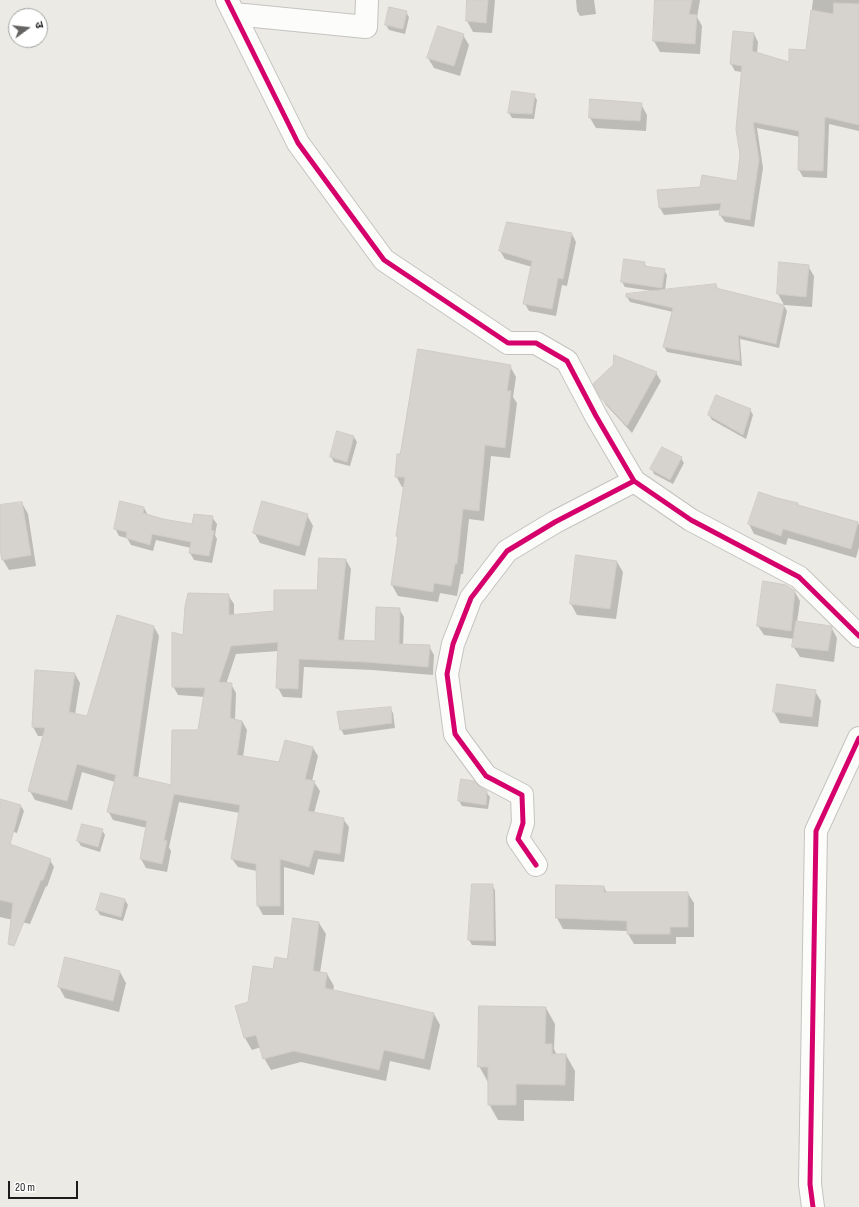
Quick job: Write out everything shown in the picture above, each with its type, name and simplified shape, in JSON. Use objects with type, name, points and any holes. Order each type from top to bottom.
[{"type":"street","points":[[231,7],[366,27],[367,0]]},
{"type":"street","points":[[231,7],[298,143],[384,260],[508,343],[536,342],[567,361],[596,416],[634,481],[691,520],[799,577],[859,636]]},
{"type":"street","points":[[536,865],[518,839],[523,823],[522,795],[486,776],[454,734],[451,701],[446,674],[453,644],[471,598],[507,551],[555,522],[634,481]]},
{"type":"street","points":[[813,1207],[810,1184],[816,831],[859,738]]},
{"type":"building","points":[[467,0],[488,0],[486,23],[466,21]]},
{"type":"building","points":[[655,0],[692,0],[689,14],[697,15],[695,44],[653,41]]},
{"type":"building","points":[[834,3],[859,4],[859,125],[825,117],[823,171],[798,170],[799,131],[753,122],[759,160],[750,220],[719,215],[721,203],[659,208],[657,190],[700,187],[702,175],[737,181],[740,155],[736,129],[742,66],[730,64],[733,31],[754,33],[752,51],[789,62],[789,49],[806,50],[811,10],[833,14]]},
{"type":"building","points":[[389,7],[407,11],[403,29],[385,25]]},
{"type":"building","points":[[438,26],[464,34],[454,66],[427,58]]},
{"type":"building","points":[[512,91],[535,94],[532,114],[508,113]]},
{"type":"building","points":[[590,99],[642,103],[640,121],[589,118]]},
{"type":"building","points":[[507,222],[572,233],[563,279],[558,278],[552,309],[523,304],[532,261],[499,251]]},
{"type":"building","points":[[624,259],[645,262],[644,266],[665,269],[662,288],[621,282]]},
{"type":"building","points":[[779,262],[809,265],[806,297],[777,294]]},
{"type":"building","points":[[716,284],[716,288],[784,305],[776,344],[738,335],[740,361],[663,347],[673,308],[626,297],[626,294]]},
{"type":"building","points":[[418,349],[511,365],[507,391],[511,391],[505,448],[485,445],[479,511],[463,509],[457,564],[455,564],[451,586],[434,583],[433,592],[391,585],[398,537],[396,536],[405,477],[395,477],[397,454],[400,454]]},
{"type":"building","points":[[614,355],[657,372],[627,426],[600,397],[593,384],[613,365]]},
{"type":"building","points":[[716,395],[751,409],[743,435],[708,415]]},
{"type":"building","points":[[337,431],[354,436],[347,462],[330,457]]},
{"type":"building","points":[[662,447],[682,457],[670,480],[650,469]]},
{"type":"building","points":[[759,492],[858,522],[851,549],[783,529],[781,536],[748,524]]},
{"type":"building","points":[[120,501],[144,507],[143,513],[163,519],[192,524],[194,514],[213,516],[211,530],[214,531],[209,556],[189,553],[191,542],[152,534],[150,545],[126,538],[127,532],[114,529]]},
{"type":"building","points":[[262,501],[308,514],[299,546],[253,533]]},
{"type":"building","points":[[22,502],[31,555],[2,560],[0,549],[0,505]]},
{"type":"building","points":[[576,555],[617,561],[610,609],[570,604]]},
{"type":"building","points":[[319,558],[346,559],[338,640],[375,641],[376,607],[400,608],[399,644],[430,645],[428,667],[299,659],[298,689],[276,688],[278,642],[231,646],[219,682],[232,683],[230,718],[242,721],[237,755],[279,762],[285,740],[313,747],[305,779],[315,781],[308,811],[344,818],[340,854],[314,850],[309,867],[280,859],[280,906],[257,906],[256,864],[231,859],[240,805],[174,794],[164,840],[167,841],[162,864],[140,859],[147,821],[107,812],[116,775],[77,764],[67,801],[28,791],[45,728],[32,727],[35,670],[75,673],[69,712],[87,716],[117,615],[154,626],[133,776],[171,785],[172,730],[198,730],[205,688],[172,687],[172,632],[183,635],[185,606],[188,593],[229,594],[229,615],[274,611],[274,590],[317,590]]},
{"type":"building","points":[[763,581],[786,585],[795,591],[791,631],[757,626]]},
{"type":"building","points":[[796,621],[831,626],[828,651],[792,647]]},
{"type":"building","points":[[777,684],[816,690],[812,717],[773,712]]},
{"type":"building","points":[[391,707],[392,723],[340,730],[337,712]]},
{"type":"building","points":[[461,779],[474,781],[487,791],[486,805],[458,801]]},
{"type":"building","points":[[0,799],[21,805],[10,844],[51,859],[14,946],[8,944],[13,903],[0,900]]},
{"type":"building","points":[[82,824],[103,829],[98,847],[77,841]]},
{"type":"building","points":[[472,884],[493,884],[494,941],[468,940]]},
{"type":"building","points":[[556,885],[604,886],[604,892],[688,892],[688,927],[670,927],[670,934],[627,934],[627,921],[556,918]]},
{"type":"building","points":[[101,893],[125,899],[121,917],[96,910]]},
{"type":"building","points":[[293,918],[319,922],[313,971],[327,973],[325,988],[434,1013],[424,1059],[384,1050],[379,1070],[294,1051],[263,1059],[256,1035],[244,1038],[235,1006],[248,1002],[253,966],[273,969],[275,957],[287,959]]},
{"type":"building","points":[[65,957],[120,971],[113,1001],[58,987]]},
{"type":"building","points":[[479,1006],[546,1007],[545,1044],[552,1044],[552,1054],[566,1054],[565,1085],[516,1084],[516,1105],[488,1105],[488,1067],[478,1067]]},
{"type":"cycle path","points":[[227,0],[298,143],[384,260],[508,343],[536,343],[567,361],[596,416],[634,481],[691,520],[799,577],[859,636]]},
{"type":"cycle path","points":[[536,865],[518,839],[523,823],[522,795],[486,776],[455,734],[447,674],[453,644],[471,598],[507,551],[555,522],[634,481]]},
{"type":"cycle path","points":[[813,1207],[810,1184],[816,831],[859,738]]}]
